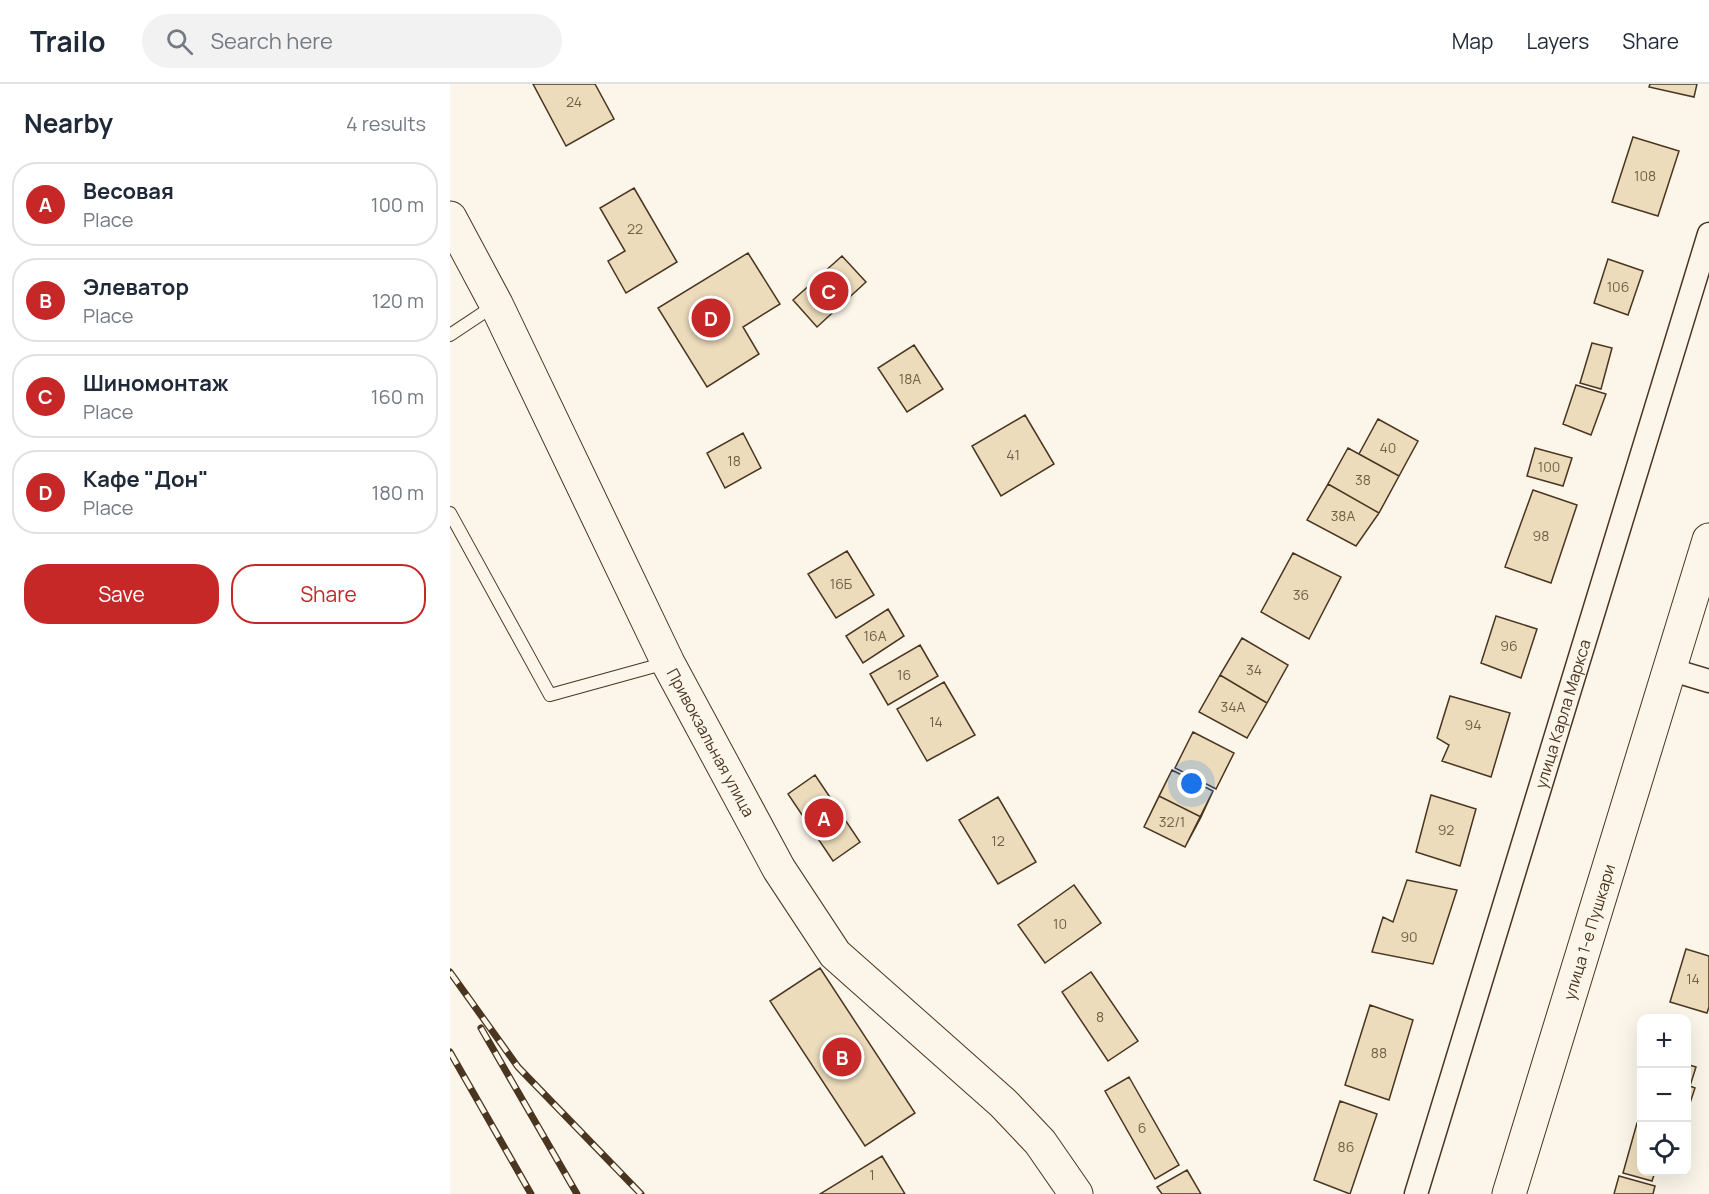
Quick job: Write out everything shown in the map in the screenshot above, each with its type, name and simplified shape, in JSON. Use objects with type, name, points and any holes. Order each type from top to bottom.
[{"type":"main road","name":"Привокзальная улица","points":[[450,218],[496,304],[668,663],[779,869],[835,954],[1003,1103],[1040,1142],[1077,1194]]},
{"type":"main road","name":"улица 1-е Пушкари","points":[[1509,1194],[1709,540]]},
{"type":"street","name":"улица Карла Маркса","points":[[1416,1194],[1709,234]]},
{"type":"street","points":[[1669,669],[1709,681]]},
{"type":"lane","points":[[450,335],[496,304]]},
{"type":"lane","points":[[450,513],[550,695],[668,663]]},
{"type":"building","points":[[533,84],[595,84],[614,119],[566,146]]},
{"type":"building","points":[[1650,84],[1697,84],[1694,97],[1649,87]]},
{"type":"building","points":[[1633,137],[1679,151],[1658,216],[1612,202]]},
{"type":"building","points":[[634,188],[677,262],[626,293],[608,261],[625,251],[600,208]]},
{"type":"building","points":[[748,253],[780,304],[743,327],[759,354],[707,387],[658,308]]},
{"type":"building","points":[[842,256],[866,282],[817,327],[793,300]]},
{"type":"building","points":[[1608,259],[1643,271],[1628,315],[1594,303]]},
{"type":"building","points":[[1592,343],[1612,348],[1601,389],[1580,383]]},
{"type":"building","points":[[914,345],[943,389],[907,412],[878,368]]},
{"type":"building","points":[[1576,385],[1606,394],[1591,435],[1563,424]]},
{"type":"building","points":[[1025,415],[1054,464],[1001,496],[972,446]]},
{"type":"building","points":[[1378,419],[1418,441],[1399,476],[1359,454]]},
{"type":"building","points":[[743,433],[761,468],[725,488],[707,453]]},
{"type":"building","points":[[1348,448],[1399,476],[1379,513],[1328,484]]},
{"type":"building","points":[[1535,448],[1572,458],[1563,486],[1527,476]]},
{"type":"building","points":[[1328,484],[1379,513],[1356,546],[1307,520]]},
{"type":"building","points":[[1533,490],[1577,505],[1551,583],[1505,567]]},
{"type":"building","points":[[847,551],[874,595],[836,618],[808,574]]},
{"type":"building","points":[[1293,553],[1341,577],[1309,639],[1261,612]]},
{"type":"building","points":[[888,609],[904,636],[863,663],[846,636]]},
{"type":"building","points":[[1496,616],[1537,629],[1521,678],[1481,663]]},
{"type":"building","points":[[1242,638],[1288,665],[1267,703],[1220,675]]},
{"type":"building","points":[[920,645],[938,676],[888,705],[870,674]]},
{"type":"building","points":[[1220,675],[1267,703],[1247,738],[1199,712]]},
{"type":"building","points":[[944,682],[975,735],[927,761],[897,709]]},
{"type":"building","points":[[1450,696],[1510,713],[1491,777],[1442,761],[1449,745],[1437,738]]},
{"type":"building","points":[[1193,732],[1234,753],[1216,789],[1175,768]]},
{"type":"building","points":[[1172,770],[1213,791],[1201,817],[1159,796]]},
{"type":"building","points":[[1172,770],[1213,791],[1185,847],[1144,827]]},
{"type":"building","points":[[815,775],[860,842],[833,861],[788,794]]},
{"type":"building","points":[[1431,795],[1476,809],[1460,866],[1416,852]]},
{"type":"building","points":[[1159,796],[1201,817],[1185,847],[1144,827]]},
{"type":"building","points":[[998,797],[1036,862],[998,884],[959,820]]},
{"type":"building","points":[[1407,880],[1457,890],[1433,964],[1372,952],[1383,917],[1393,922]]},
{"type":"building","points":[[1074,885],[1101,923],[1045,963],[1018,925]]},
{"type":"building","points":[[1686,949],[1709,956],[1707,1013],[1670,1002]]},
{"type":"building","points":[[820,968],[915,1113],[865,1146],[770,1001]]},
{"type":"building","points":[[1091,972],[1138,1041],[1108,1061],[1062,992]]},
{"type":"building","points":[[1370,1005],[1413,1020],[1389,1100],[1345,1085]]},
{"type":"building","points":[[1691,1066],[1696,1067],[1691,1083]]},
{"type":"building","points":[[1129,1077],[1179,1165],[1155,1179],[1105,1091]]},
{"type":"building","points":[[1691,1086],[1695,1088],[1691,1100]]},
{"type":"building","points":[[1340,1101],[1377,1114],[1350,1194],[1314,1180]]},
{"type":"building","points":[[1637,1123],[1637,1176],[1654,1176],[1652,1181],[1623,1173]]},
{"type":"building","points":[[882,1156],[905,1194],[820,1194]]},
{"type":"building","points":[[1187,1170],[1201,1194],[1162,1194],[1157,1187]]},
{"type":"building","points":[[1619,1176],[1655,1186],[1653,1194],[1614,1194]]},
{"type":"railway","points":[[450,972],[518,1067],[641,1194]]},
{"type":"railway","points":[[481,1028],[577,1194]]},
{"type":"railway","points":[[450,1052],[531,1194]]},
{"type":"place","name":"Шиномонтаж","points":[[829,291]]},
{"type":"place","name":"Кафе \"Дон\"","points":[[711,318]]},
{"type":"place","name":"Весовая","points":[[824,818]]},
{"type":"place","name":"Элеватор","points":[[842,1057]]}]
